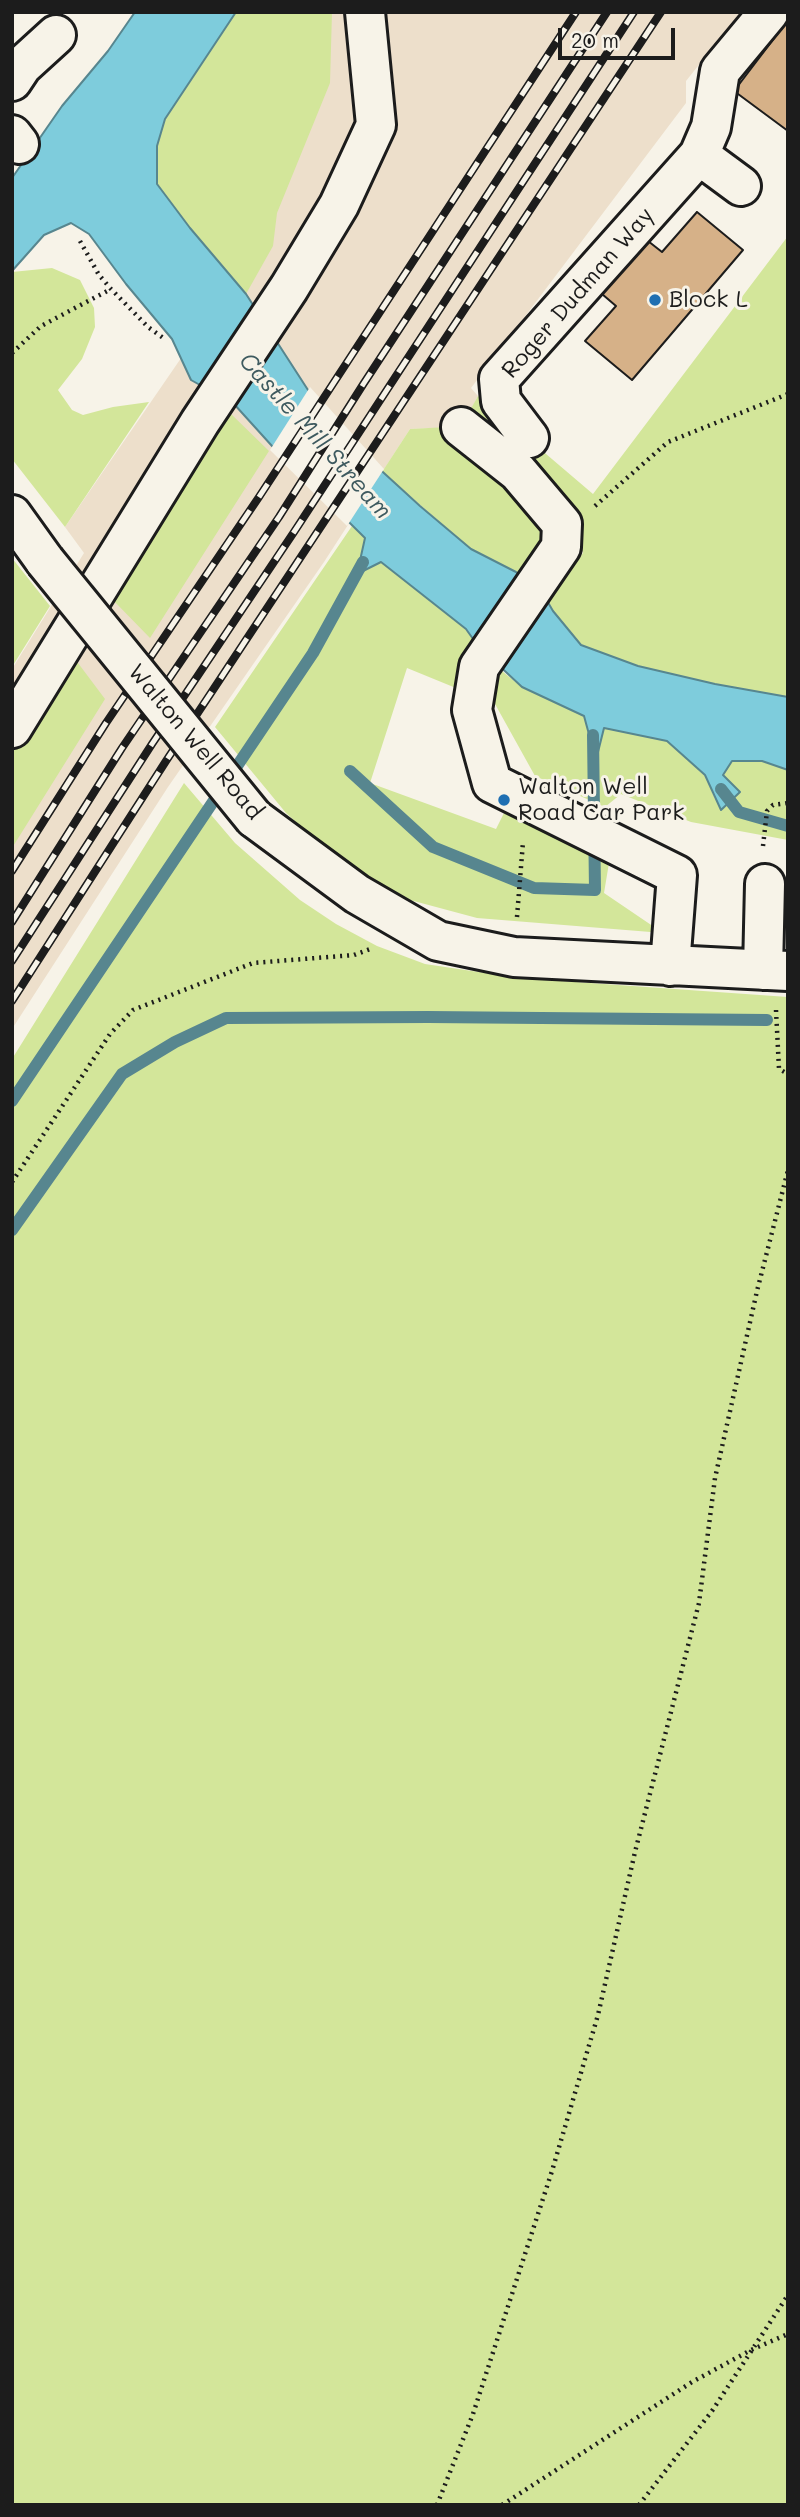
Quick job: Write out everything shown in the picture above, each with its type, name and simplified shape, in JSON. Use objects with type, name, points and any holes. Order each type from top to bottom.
[{"type":"street","points":[[12,729],[201,422],[289,288],[339,205],[376,125],[365,12]]},
{"type":"street","name":"Roger Dudman Way","points":[[529,438],[501,401],[499,379],[699,155],[711,127],[720,71],[769,12]]},
{"type":"street","points":[[16,69],[56,35]]},
{"type":"street","points":[[699,155],[741,186]]},
{"type":"street","points":[[461,426],[518,472],[562,524],[561,547],[547,572],[479,667],[472,710],[492,783],[677,875],[670,966]]},
{"type":"street","name":"Walton Well Road","points":[[12,515],[45,561],[254,818],[357,894],[397,918],[438,941],[514,957],[776,970]]},
{"type":"street","points":[[765,884],[776,970]]},
{"type":"path","points":[[80,241],[99,275],[111,289],[148,327],[166,340]]},
{"type":"path","points":[[12,353],[41,326],[111,289]]},
{"type":"path","points":[[600,499],[667,442],[788,394]]},
{"type":"path","points":[[765,831],[767,811],[773,805],[788,803]]},
{"type":"path","points":[[517,921],[523,838]]},
{"type":"path","points":[[12,1181],[110,1034],[132,1010],[253,963],[354,955],[377,946],[397,918]]},
{"type":"path","points":[[437,2505],[473,2414],[598,2015],[635,1852],[684,1670],[699,1603],[715,1478],[757,1291],[788,1170]]},
{"type":"path","points":[[639,2505],[712,2411],[788,2295]]},
{"type":"path","points":[[502,2505],[692,2382],[751,2350],[788,2334]]},
{"type":"shaded area","points":[[236,12],[741,12],[686,81],[686,103],[471,388],[478,396],[461,427],[410,429],[324,562],[168,787],[12,1029],[12,669],[84,553],[65,527],[234,281],[230,23]]},
{"type":"green space","points":[[236,12],[332,12],[330,83],[277,213],[273,246],[246,294],[157,184],[157,146],[165,119]]},
{"type":"green space","points":[[788,236],[788,697],[638,666],[581,645],[546,599],[583,553],[573,523],[465,419],[478,396],[593,494]]},
{"type":"green space","points":[[52,268],[80,280],[94,308],[95,327],[82,359],[58,390],[72,410],[83,415],[149,402],[65,527],[12,459],[12,272]]},
{"type":"green space","points":[[230,413],[269,451],[150,638],[112,599]]},
{"type":"green space","points":[[447,427],[523,501],[544,537],[524,579],[471,549],[382,472],[410,429]]},
{"type":"green space","points":[[352,526],[366,538],[381,562],[466,629],[503,672],[522,687],[584,716],[597,758],[603,728],[667,741],[705,775],[715,799],[723,775],[732,761],[762,761],[788,770],[788,840],[691,822],[621,794],[605,807],[535,776],[495,704],[407,668],[370,783],[496,829],[504,813],[610,857],[604,893],[663,933],[477,918],[410,900],[360,873],[321,845],[286,813],[215,727]]},
{"type":"green space","points":[[12,558],[50,606],[12,667]]},
{"type":"green space","points":[[72,655],[105,699],[12,848],[12,752]]},
{"type":"green space","points":[[184,783],[235,843],[300,900],[336,924],[377,946],[425,964],[519,978],[788,997],[788,2505],[12,2505],[12,1059]]},
{"type":"water","name":"Castle Mill Stream","points":[[135,12],[236,12],[165,119],[157,146],[157,184],[246,294],[308,390],[373,463],[420,506],[471,549],[516,572],[546,599],[581,645],[638,666],[788,697],[788,770],[762,761],[732,761],[723,775],[740,792],[721,810],[705,775],[667,741],[604,728],[596,760],[584,716],[522,687],[478,646],[466,629],[381,562],[357,574],[365,538],[272,446],[234,404],[191,380],[172,339],[89,234],[71,223],[44,235],[12,271],[12,178],[62,106],[108,51]]},
{"type":"pier","points":[[310,387],[384,469],[347,526],[270,450]]},
{"type":"building","points":[[788,20],[788,131],[734,91]]},
{"type":"building","name":"Block L","points":[[697,212],[743,250],[632,380],[585,341],[616,306],[602,294],[648,241],[662,252]]},
{"type":"waterway","points":[[12,1101],[313,653],[363,562]]},
{"type":"waterway","points":[[350,771],[433,847],[534,888],[595,890],[593,735]]},
{"type":"waterway","points":[[721,789],[739,812],[788,826]]},
{"type":"waterway","points":[[12,1230],[122,1074],[175,1042],[226,1018],[767,1020]]},
{"type":"railway","points":[[12,871],[106,723],[259,497],[576,12]]},
{"type":"railway","points":[[12,922],[122,748],[279,517],[607,12]]},
{"type":"railway","points":[[12,961],[634,12]]},
{"type":"railway","points":[[12,1001],[166,761],[661,12]]},
{"type":"place","name":"Block L","points":[[655,300]]},
{"type":"place","name":"Walton Well Road Car Park","points":[[504,800]]}]
